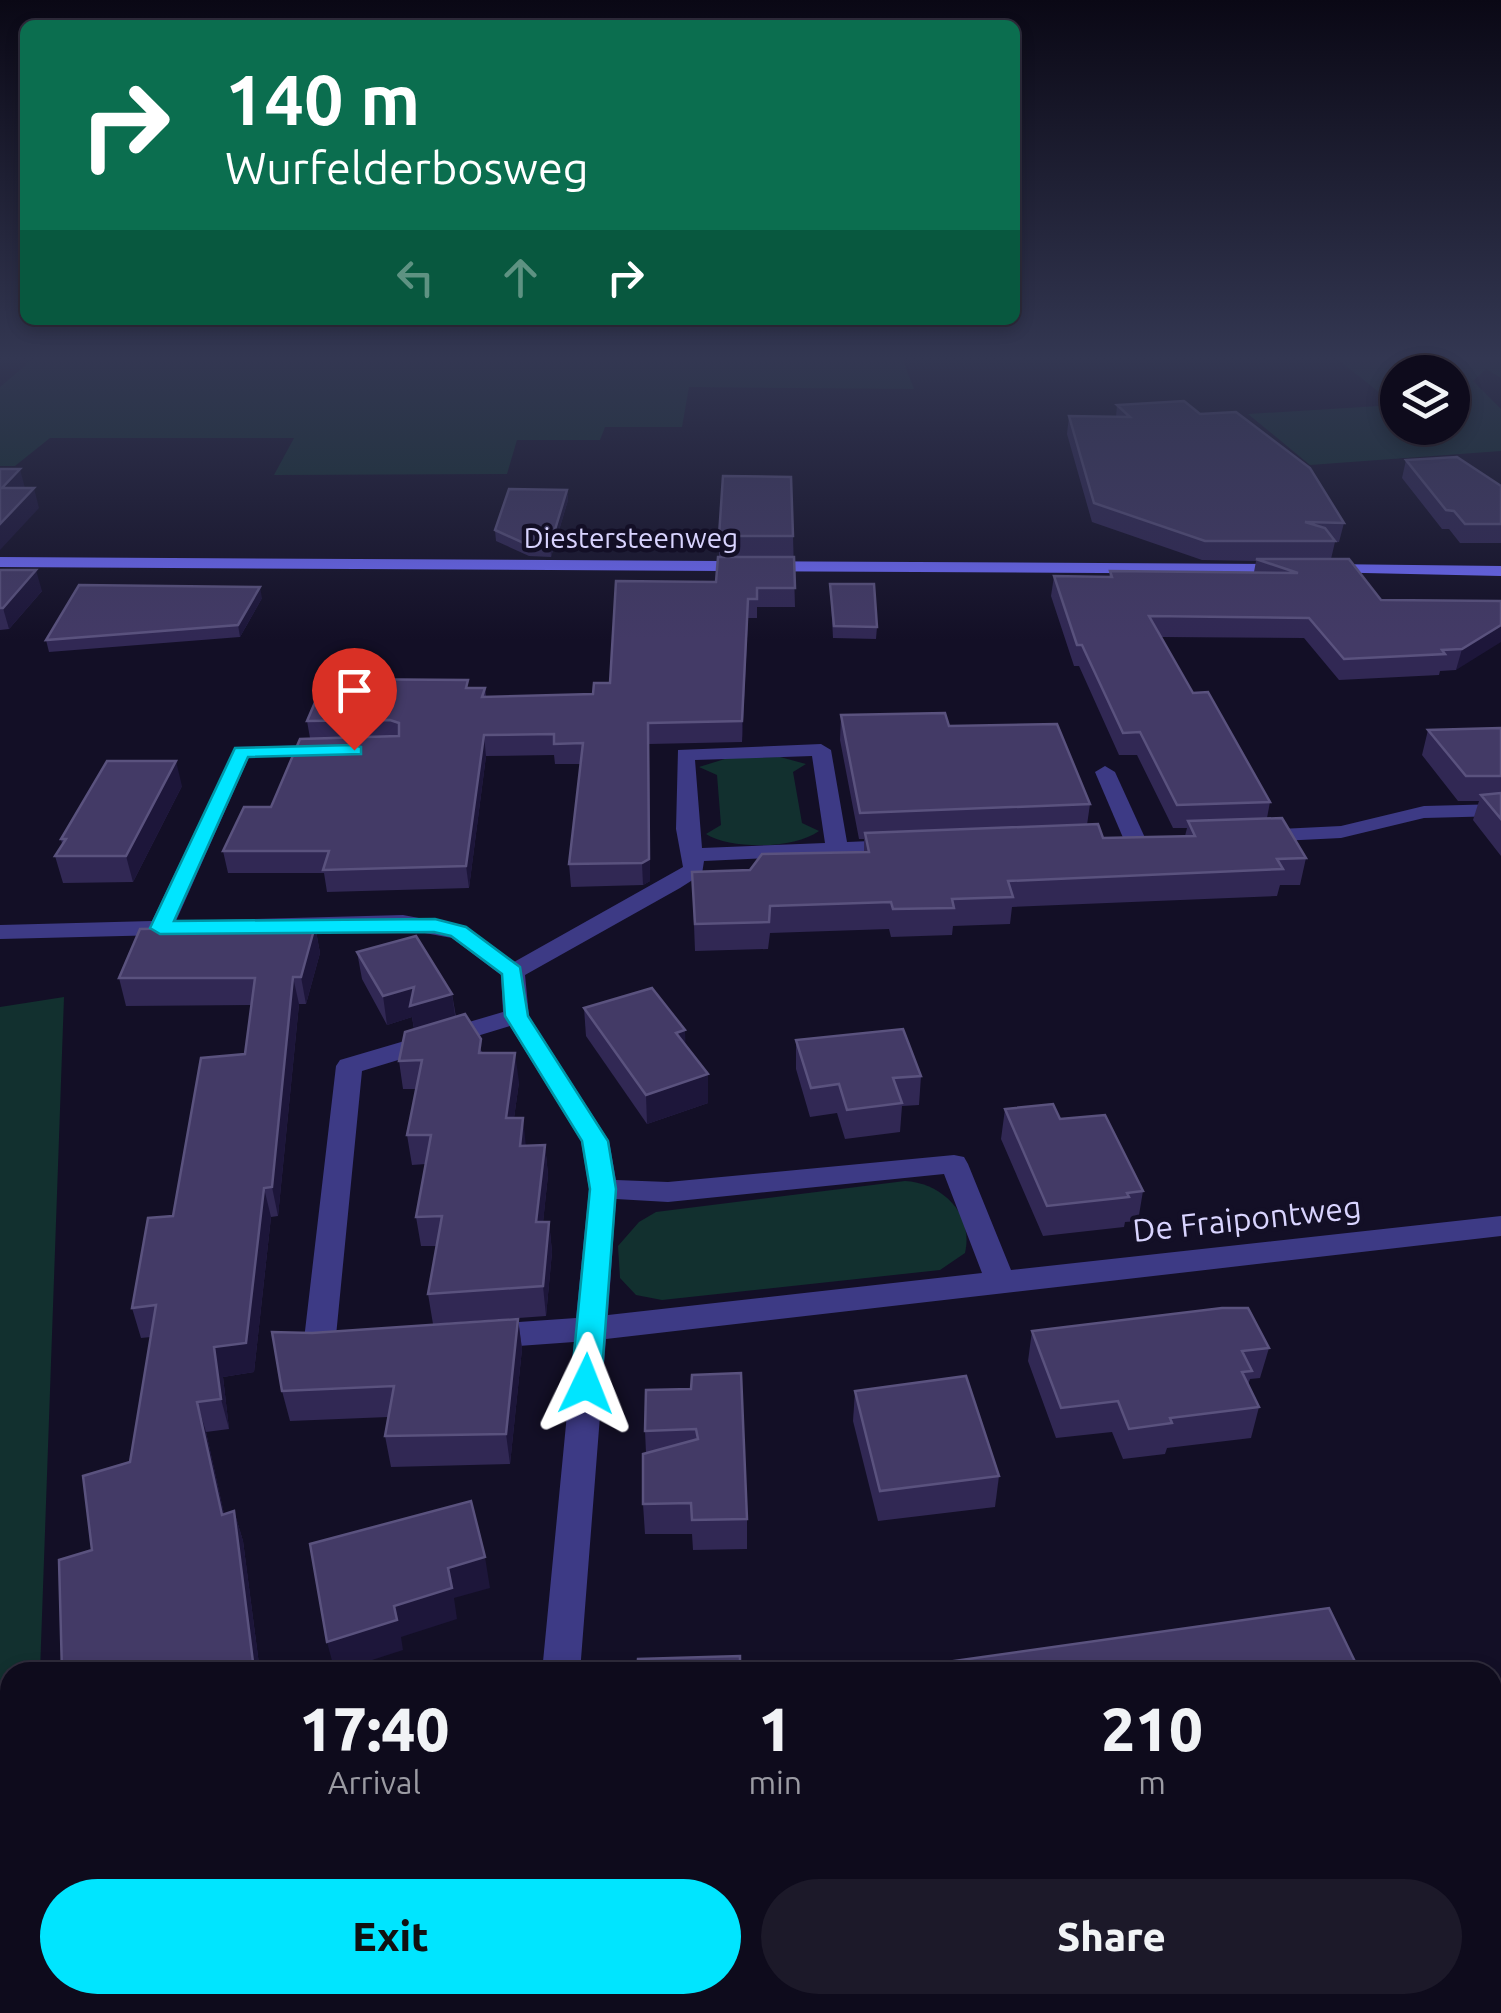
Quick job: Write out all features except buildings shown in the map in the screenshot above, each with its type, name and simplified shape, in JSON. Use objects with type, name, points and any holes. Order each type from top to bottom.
[{"type":"main road","name":"Diestersteenweg","points":[[0,562],[1501,570]]},
{"type":"street","points":[[160,928],[242,752],[354,750]]},
{"type":"street","points":[[512,972],[634,908],[694,870],[687,830],[685,754],[820,750],[837,848]]},
{"type":"street","points":[[1105,772],[1134,840]]},
{"type":"street","points":[[1233,838],[1341,832],[1424,812],[1501,810]]},
{"type":"street","points":[[692,855],[916,846]]},
{"type":"street","points":[[0,932],[403,922],[459,932],[512,972],[516,1016],[595,1141],[603,1189],[558,1662]]},
{"type":"street","points":[[358,1345],[319,1348],[349,1066],[516,1016]]},
{"type":"street","points":[[603,1189],[668,1192],[954,1164],[1001,1282]]},
{"type":"street","name":"De Fraipontweg","points":[[454,1338],[588,1329],[1501,1226]]},
{"type":"green space","points":[[0,452],[33,452],[15,466],[0,466]]},
{"type":"green space","points":[[286,452],[513,452],[507,474],[274,475]]},
{"type":"green space","points":[[1294,452],[1488,452],[1310,465]]},
{"type":"green space","points":[[780,757],[806,764],[793,772],[802,823],[819,831],[794,841],[763,845],[731,843],[706,834],[721,825],[717,775],[699,767],[728,758]]},
{"type":"green space","points":[[64,997],[40,1662],[0,1662],[0,1007]]},
{"type":"green space","points":[[905,1181],[943,1194],[965,1226],[965,1253],[940,1270],[662,1300],[636,1295],[620,1278],[618,1246],[639,1222],[656,1212]]},
{"type":"route","points":[[354,750],[242,752],[160,928],[403,922],[435,925],[459,932],[512,972],[516,1016],[595,1141],[603,1189],[586,1384]]}]
